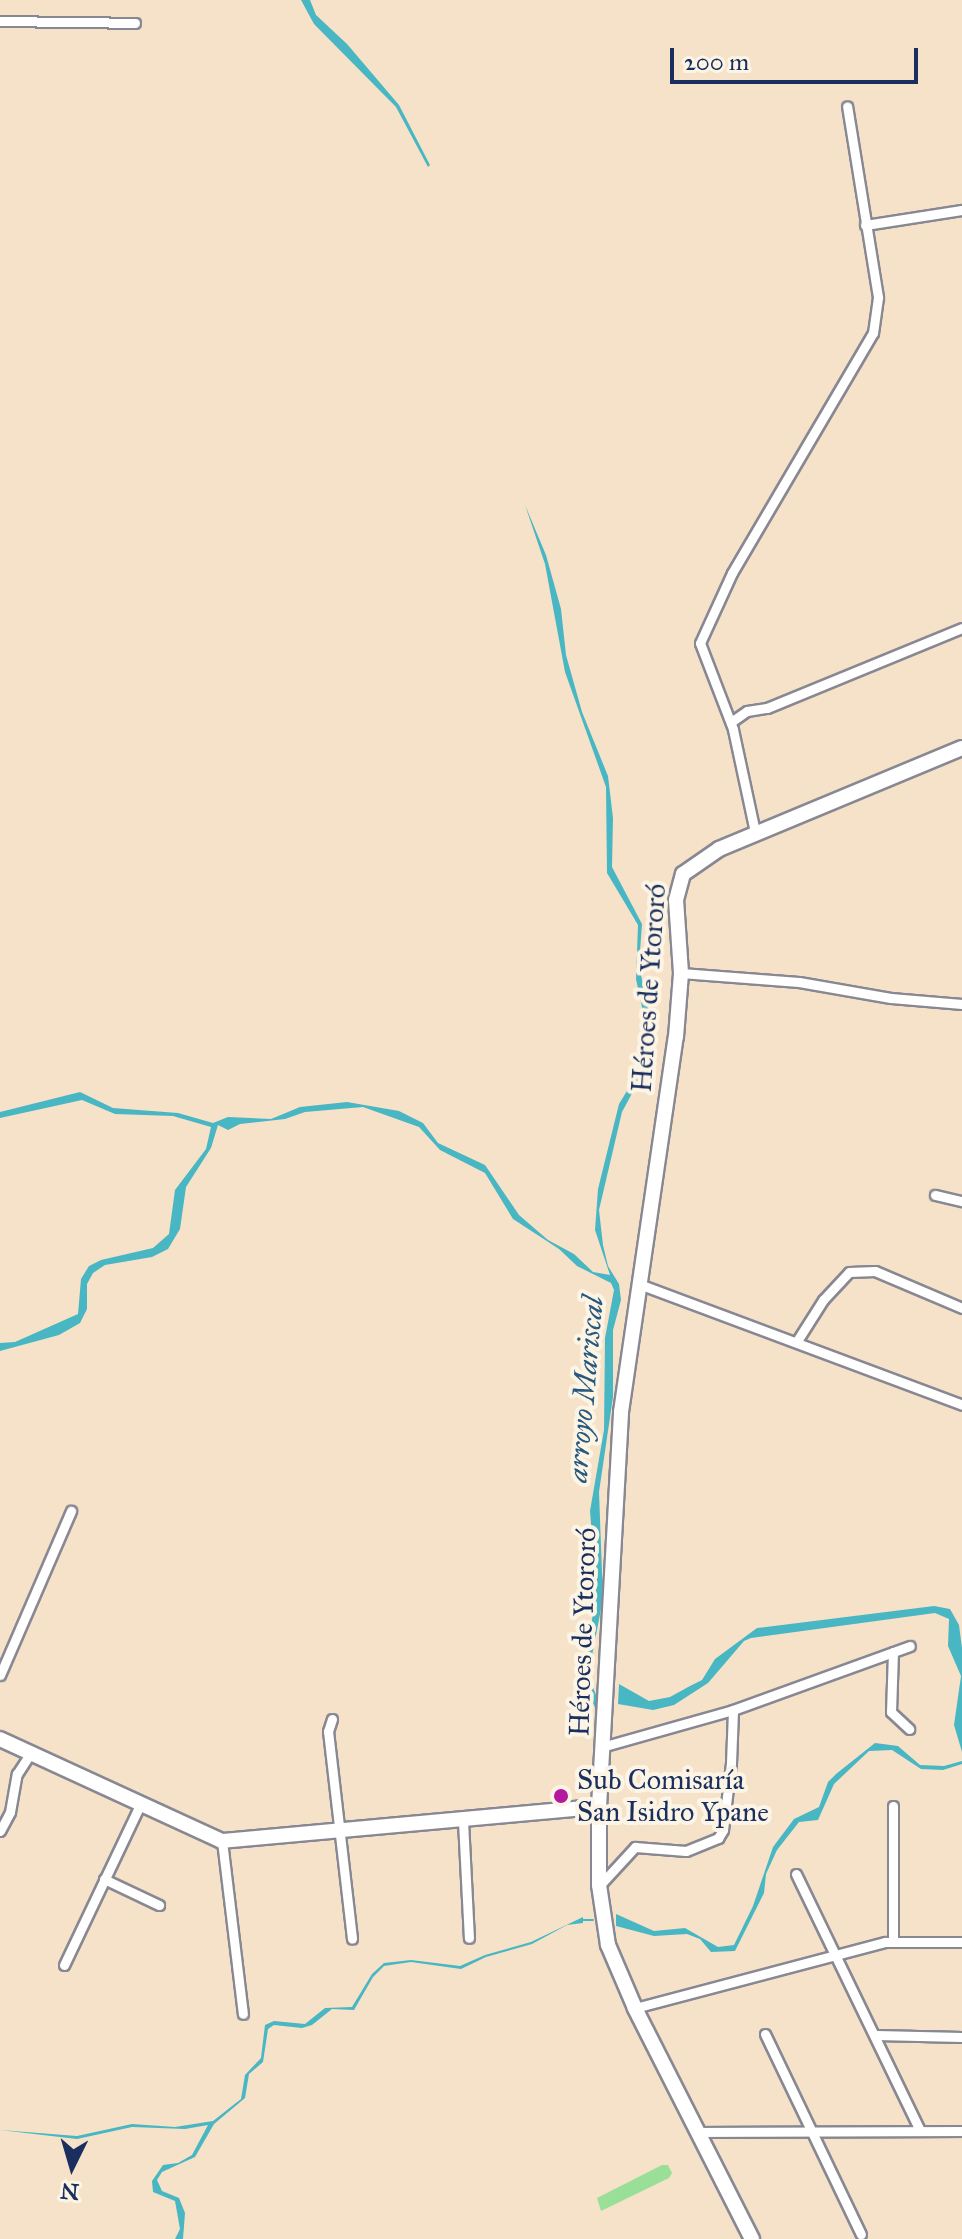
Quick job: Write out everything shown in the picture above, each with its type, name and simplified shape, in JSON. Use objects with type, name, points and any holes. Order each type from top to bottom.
[{"type":"main road","name":"Héroes de Ytororó","points":[[752,2239],[635,2008],[608,1945],[599,1885],[599,1807],[605,1746],[620,1427],[676,1037],[681,973],[675,916],[683,874],[690,866],[755,832],[962,748]]},
{"type":"main road","points":[[0,1739],[222,1841],[599,1807]]},
{"type":"street","points":[[0,21],[135,23]]},
{"type":"street","points":[[755,832],[731,722],[700,643],[732,573],[873,333],[878,297],[847,106]]},
{"type":"street","points":[[865,225],[962,210]]},
{"type":"street","points":[[731,722],[747,711],[767,708],[962,628]]},
{"type":"street","points":[[681,973],[799,982],[891,998],[962,1004]]},
{"type":"street","points":[[935,1195],[962,1201]]},
{"type":"street","points":[[797,1341],[823,1300],[849,1272],[875,1271],[962,1308]]},
{"type":"street","points":[[639,1284],[962,1405]]},
{"type":"street","points":[[0,1675],[71,1511]]},
{"type":"street","points":[[605,1746],[656,1735],[733,1710],[910,1646]]},
{"type":"street","points":[[893,1652],[891,1712],[909,1729]]},
{"type":"street","points":[[599,1885],[632,1848],[686,1851],[718,1838],[723,1830],[731,1763],[733,1710]]},
{"type":"street","points":[[332,1719],[328,1731],[352,1939]]},
{"type":"street","points":[[0,1831],[13,1801],[17,1774],[30,1754]]},
{"type":"street","points":[[64,1965],[140,1805]]},
{"type":"street","points":[[893,1806],[893,1942]]},
{"type":"street","points":[[463,1821],[469,1938]]},
{"type":"street","points":[[222,1841],[243,2014]]},
{"type":"street","points":[[796,1874],[920,2130]]},
{"type":"street","points":[[104,1879],[159,1905]]},
{"type":"street","points":[[635,2008],[893,1942],[962,1942]]},
{"type":"street","points":[[765,2034],[861,2234]]},
{"type":"street","points":[[876,2035],[962,2037]]},
{"type":"street","points":[[696,2132],[962,2131]]},
{"type":"green space","points":[[662,2165],[668,2165],[672,2173],[669,2178],[601,2211],[597,2198]]},
{"type":"water","points":[[301,0],[310,0],[316,15],[347,44],[399,105],[430,165],[428,167],[396,107],[314,24]]},
{"type":"water","points":[[525,505],[546,555],[561,609],[566,655],[582,712],[608,776],[613,818],[612,867],[642,924],[639,965],[654,1039],[650,1060],[622,1112],[599,1210],[608,1266],[619,1284],[621,1300],[613,1330],[613,1397],[599,1492],[603,1599],[588,1676],[600,1704],[593,1788],[595,1708],[585,1681],[596,1585],[590,1511],[604,1430],[605,1338],[614,1290],[611,1283],[577,1266],[559,1249],[513,1219],[485,1173],[440,1150],[419,1127],[363,1107],[305,1112],[285,1119],[240,1124],[228,1130],[218,1125],[211,1148],[186,1187],[180,1229],[168,1249],[152,1257],[105,1265],[93,1273],[87,1284],[87,1309],[80,1323],[59,1335],[0,1351],[0,1343],[15,1342],[78,1314],[81,1279],[89,1266],[101,1260],[153,1248],[169,1234],[175,1190],[206,1149],[211,1127],[173,1116],[115,1114],[82,1100],[0,1118],[0,1112],[80,1092],[113,1108],[178,1113],[213,1123],[228,1117],[271,1119],[300,1107],[347,1102],[399,1111],[423,1123],[438,1143],[485,1165],[519,1215],[548,1240],[574,1254],[593,1272],[610,1275],[595,1230],[598,1189],[619,1104],[646,1060],[649,1040],[636,979],[638,925],[607,873],[606,787],[565,672],[545,564]]},
{"type":"water","points":[[934,1606],[950,1609],[959,1625],[962,1648],[962,1752],[954,1725],[961,1676],[948,1646],[949,1619],[935,1613],[751,1638],[744,1641],[708,1683],[674,1705],[653,1710],[618,1704],[619,1684],[649,1701],[670,1697],[702,1680],[715,1659],[757,1628]]},
{"type":"water","points":[[875,1743],[898,1746],[920,1765],[944,1766],[962,1761],[962,1764],[943,1770],[921,1769],[892,1750],[869,1751],[834,1784],[818,1820],[799,1822],[777,1850],[766,1874],[764,1893],[735,1951],[711,1952],[700,1939],[687,1934],[654,1936],[616,1926],[616,1914],[654,1931],[685,1928],[718,1947],[734,1945],[753,1906],[773,1847],[794,1819],[819,1807],[828,1782]]},
{"type":"water","points":[[583,1917],[583,1923],[567,1925],[532,1944],[486,1957],[461,1969],[411,1962],[384,1966],[373,1977],[354,2010],[332,2009],[312,2025],[302,2028],[274,2025],[268,2029],[263,2062],[249,2074],[245,2098],[214,2124],[195,2157],[162,2172],[157,2180],[162,2191],[179,2198],[185,2213],[183,2239],[175,2239],[180,2229],[175,2201],[153,2192],[152,2181],[163,2165],[178,2163],[192,2155],[208,2125],[185,2129],[132,2127],[77,2139],[0,2130],[77,2136],[132,2124],[175,2127],[213,2121],[241,2099],[245,2075],[261,2058],[265,2025],[274,2021],[305,2024],[325,2008],[352,2007],[372,1974],[384,1963],[411,1960],[460,1966],[485,1955],[531,1942]]},
{"type":"waterway","points":[[583,1920],[593,1920]]},
{"type":"place","name":"Sub Comisaría San Isidro Ypane","points":[[561,1796]]},
{"type":"water label","name":"arroyo Mariscal","points":[[585,1389]]}]
